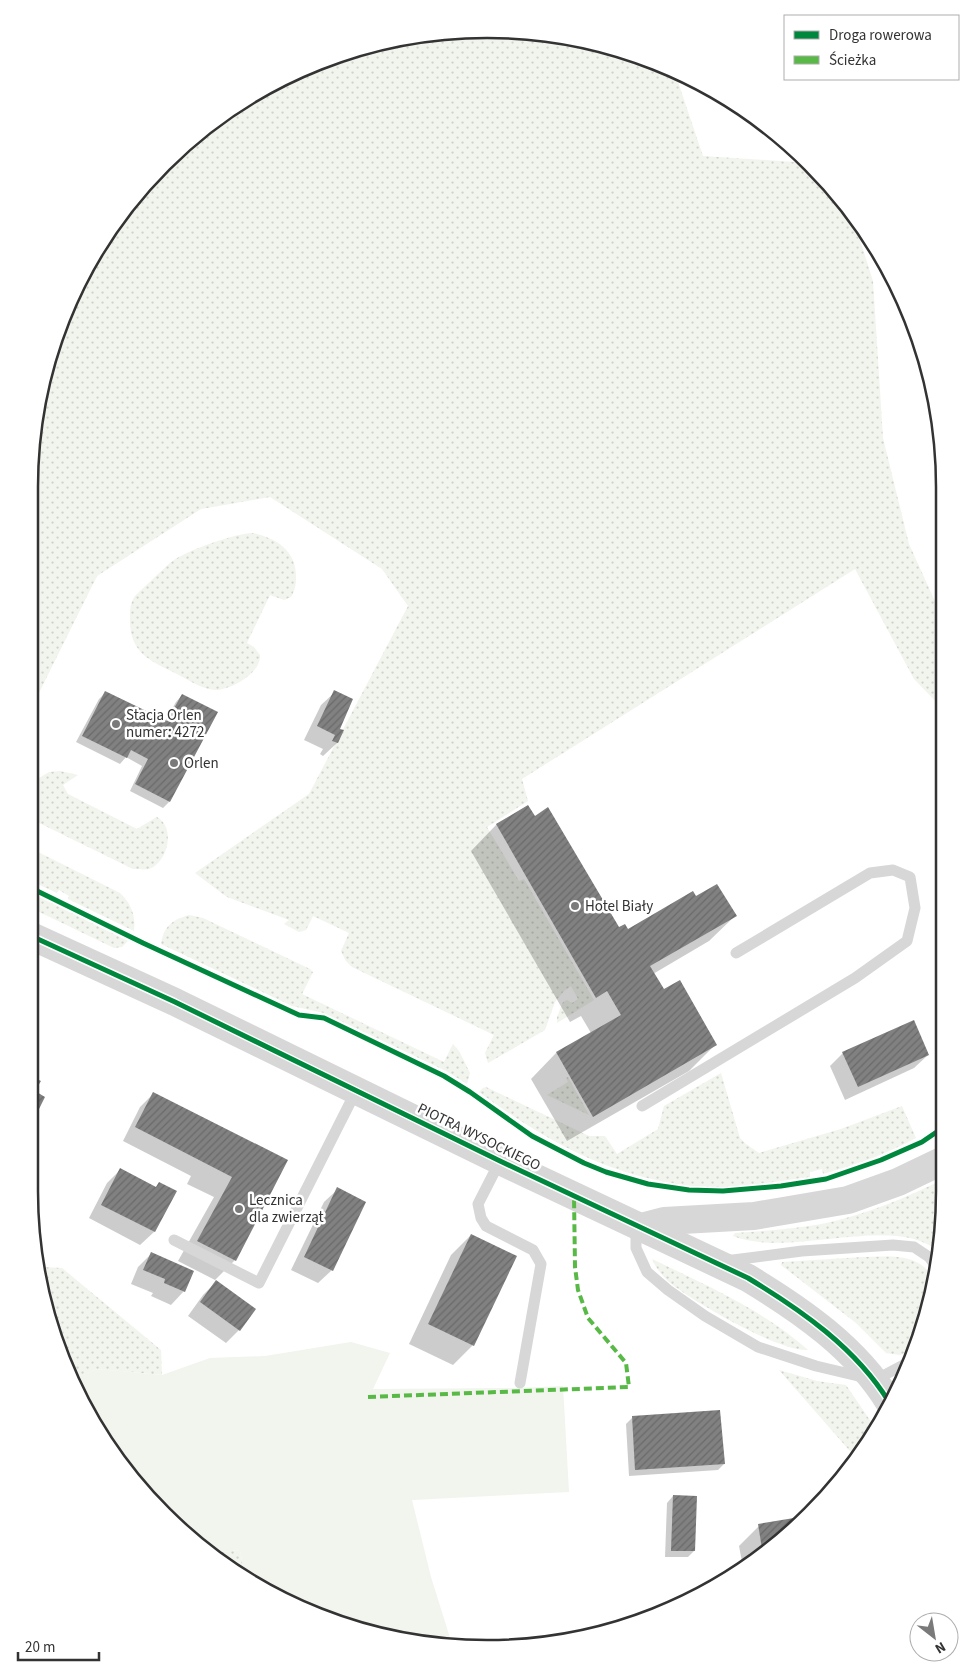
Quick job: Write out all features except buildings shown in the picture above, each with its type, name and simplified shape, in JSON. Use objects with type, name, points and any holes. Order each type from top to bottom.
[{"type":"street","name":"PIOTRA WYSOCKIEGO","points":[[38,939],[175,1002],[500,1161],[716,1262],[772,1292],[817,1324],[857,1360],[882,1391]]},
{"type":"street","points":[[641,1227],[664,1221],[754,1216],[848,1200],[898,1182],[936,1164]]},
{"type":"lane","points":[[642,1106],[855,978],[906,941],[915,908],[910,877],[894,870],[870,873],[736,953]]},
{"type":"lane","points":[[174,1240],[259,1283],[356,1091]]},
{"type":"lane","points":[[500,1161],[478,1204],[481,1218],[486,1226],[534,1250],[541,1264],[520,1383]]},
{"type":"lane","points":[[641,1227],[636,1236],[636,1248],[647,1272],[668,1290],[705,1316],[758,1347],[882,1391],[896,1376]]},
{"type":"lane","points":[[716,1262],[802,1251],[893,1245],[914,1247],[931,1260]]},
{"type":"shaded area","points":[[458,38],[516,38],[546,41],[575,46],[631,61],[677,80],[703,156],[798,162],[844,213],[857,232],[873,281],[883,438],[909,544],[936,603],[936,702],[914,679],[855,569],[522,779],[528,801],[487,827],[519,881],[524,879],[594,1000],[557,1023],[557,1017],[563,1002],[567,1000],[572,1003],[578,999],[571,986],[555,1002],[545,1030],[488,1063],[485,1053],[494,1035],[352,967],[346,961],[341,951],[349,933],[313,916],[306,930],[299,932],[284,924],[289,920],[227,897],[195,873],[309,794],[408,606],[382,569],[270,497],[201,509],[97,576],[38,695],[38,458],[46,399],[61,343],[84,288],[113,237],[130,213],[169,169],[213,130],[262,98],[315,72],[371,53],[428,41]]},
{"type":"shaded area","points":[[253,533],[270,538],[284,547],[293,560],[296,578],[295,588],[291,597],[284,600],[270,595],[247,643],[254,647],[260,655],[259,662],[251,674],[230,687],[211,690],[158,665],[143,654],[133,640],[131,630],[131,607],[135,596],[170,563],[181,556],[224,539]]},
{"type":"shaded area","points":[[60,771],[78,775],[63,785],[68,794],[137,829],[157,817],[163,822],[168,836],[165,852],[161,859],[149,869],[133,869],[38,822],[38,779],[49,772]]},
{"type":"shaded area","points":[[38,852],[120,893],[132,910],[134,931],[68,899],[69,896],[59,890],[57,893],[38,884]]},
{"type":"shaded area","points":[[38,896],[128,941],[122,947],[114,948],[38,911]]},
{"type":"shaded area","points":[[189,915],[203,918],[310,969],[313,972],[302,994],[444,1062],[453,1044],[459,1051],[470,1073],[467,1084],[446,1071],[324,1013],[292,1006],[161,944],[167,928],[178,919]]},
{"type":"shaded area","points":[[721,1073],[740,1138],[759,1153],[841,1129],[902,1106],[916,1138],[871,1159],[823,1174],[822,1169],[810,1172],[810,1177],[743,1186],[704,1187],[642,1177],[613,1168],[558,1143],[531,1128],[479,1092],[486,1087],[589,1136],[605,1136],[617,1154],[658,1129],[664,1106]]},
{"type":"shaded area","points":[[568,1077],[589,1115],[547,1095],[568,1082],[566,1078]]},
{"type":"shaded area","points":[[936,1183],[936,1219],[933,1248],[918,1240],[895,1236],[868,1236],[783,1243],[757,1242],[733,1236],[735,1233],[822,1224],[854,1216],[915,1193]]},
{"type":"shaded area","points":[[893,1257],[911,1260],[919,1264],[929,1273],[913,1334],[906,1353],[900,1355],[886,1353],[856,1323],[781,1265],[782,1262]]},
{"type":"shaded area","points":[[652,1259],[753,1310],[808,1350],[777,1343],[714,1312],[668,1281]]},
{"type":"shaded area","points":[[44,1267],[62,1268],[161,1350],[162,1375],[97,1369],[78,1377],[61,1334]]},
{"type":"shaded area","points":[[351,1342],[390,1353],[373,1389],[563,1386],[569,1492],[412,1500],[431,1577],[450,1638],[399,1631],[343,1616],[288,1593],[243,1568],[240,1550],[220,1552],[169,1508],[130,1464],[98,1415],[78,1377],[97,1369],[162,1375],[210,1358],[265,1356]]},
{"type":"shaded area","points":[[779,1370],[817,1381],[846,1385],[872,1422],[852,1453]]},
{"type":"shaded area","points":[[240,1550],[243,1568],[237,1564],[220,1552]]},
{"type":"marked path","points":[[368,1397],[629,1387],[626,1363],[588,1318],[578,1290],[575,1267],[574,1196]]},
{"type":"cycle path","points":[[38,891],[143,943],[299,1015],[324,1018],[444,1076],[532,1136],[584,1163],[606,1172],[648,1184],[689,1190],[723,1191],[781,1186],[826,1179],[881,1160],[922,1142],[936,1132]]},
{"type":"cycle path","points":[[38,939],[175,1002],[500,1161],[748,1278],[788,1303],[844,1347],[876,1382],[886,1397]]},
{"type":"place","name":"Stacja Orlen numer: 4272","points":[[116,724]]},
{"type":"place","name":"Orlen","points":[[174,763]]},
{"type":"place","name":"Hotel Biały","points":[[575,906]]},
{"type":"place","name":"Lecznica dla zwierząt","points":[[239,1209]]}]
